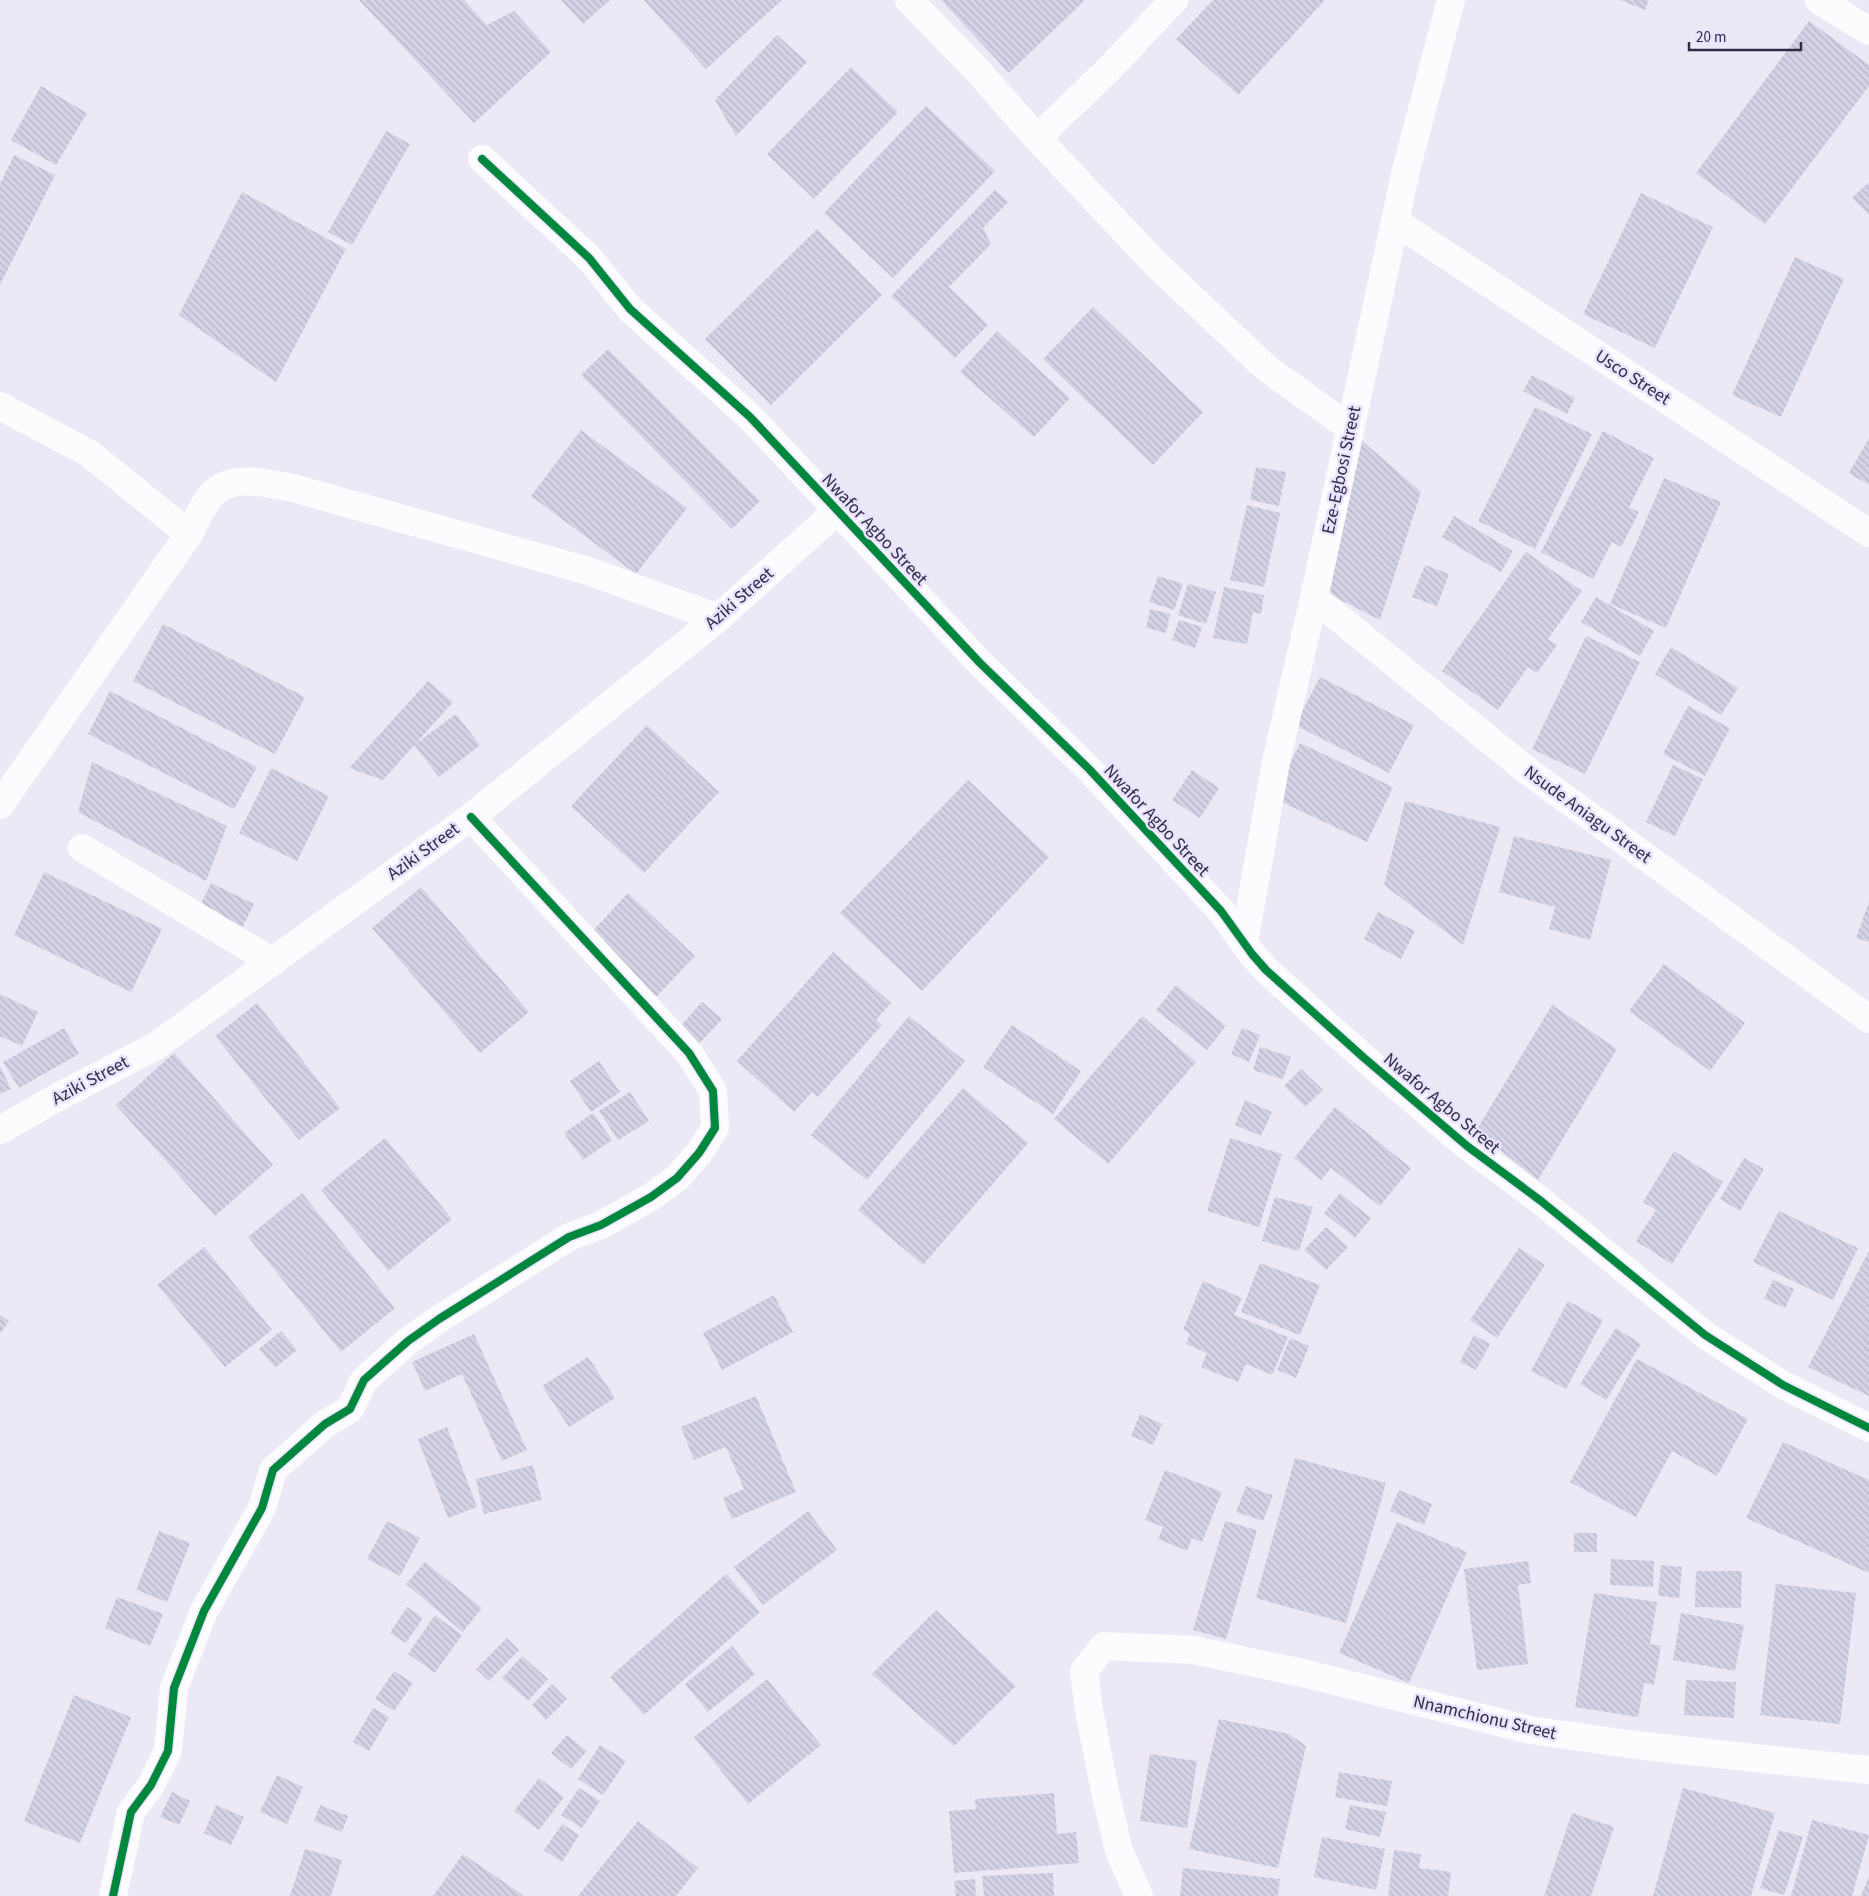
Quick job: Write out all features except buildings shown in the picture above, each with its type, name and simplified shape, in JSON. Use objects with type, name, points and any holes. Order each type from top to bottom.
[{"type":"street","points":[[909,0],[976,68],[1155,264],[1265,367],[1350,428]]},
{"type":"street","points":[[1038,138],[1110,68],[1174,0]]},
{"type":"street","name":"Eze-Egbosi Street","points":[[1244,943],[1276,762],[1314,598],[1406,170],[1451,0]]},
{"type":"street","points":[[1825,2],[1869,31]]},
{"type":"street","name":"Nwafor Agbo Street","points":[[482,159],[588,258],[630,309],[750,417],[980,663],[1089,769],[1221,911],[1266,970],[1363,1057],[1467,1146],[1541,1201],[1705,1335],[1783,1385],[1869,1428]]},
{"type":"street","name":"Usco Street","points":[[1396,222],[1869,532]]},
{"type":"street","points":[[0,406],[90,454],[188,534]]},
{"type":"street","points":[[0,805],[188,534],[213,493],[229,484],[247,480],[293,488],[588,571],[718,618]]},
{"type":"street","name":"Aziki Street","points":[[0,1130],[56,1098],[156,1046],[471,816],[718,618],[838,510]]},
{"type":"street","name":"Nsude Aniagu Street","points":[[1314,598],[1529,772],[1869,1019]]},
{"type":"street","points":[[113,1896],[131,1812],[151,1785],[168,1752],[174,1688],[204,1611],[262,1508],[273,1470],[325,1424],[350,1408],[364,1380],[408,1341],[460,1305],[569,1237],[601,1225],[651,1197],[677,1178],[699,1153],[715,1128],[713,1091],[689,1053],[471,816]]},
{"type":"street","points":[[82,848],[272,962]]},
{"type":"street","name":"Nnamchionu Street","points":[[1139,1896],[1119,1851],[1089,1710],[1084,1671],[1104,1646],[1193,1650],[1303,1673],[1530,1730],[1642,1746],[1869,1770]]},
{"type":"cycle path","points":[[482,159],[589,258],[630,309],[750,417],[980,663],[1089,769],[1221,911],[1266,970],[1363,1057],[1467,1146],[1541,1201],[1705,1335],[1783,1385],[1869,1428]]},
{"type":"cycle path","points":[[113,1896],[131,1812],[151,1785],[168,1751],[174,1688],[204,1611],[262,1508],[273,1470],[325,1424],[350,1409],[364,1380],[408,1341],[439,1319],[569,1237],[601,1225],[651,1197],[677,1178],[699,1153],[715,1128],[713,1091],[689,1053],[471,817]]}]
